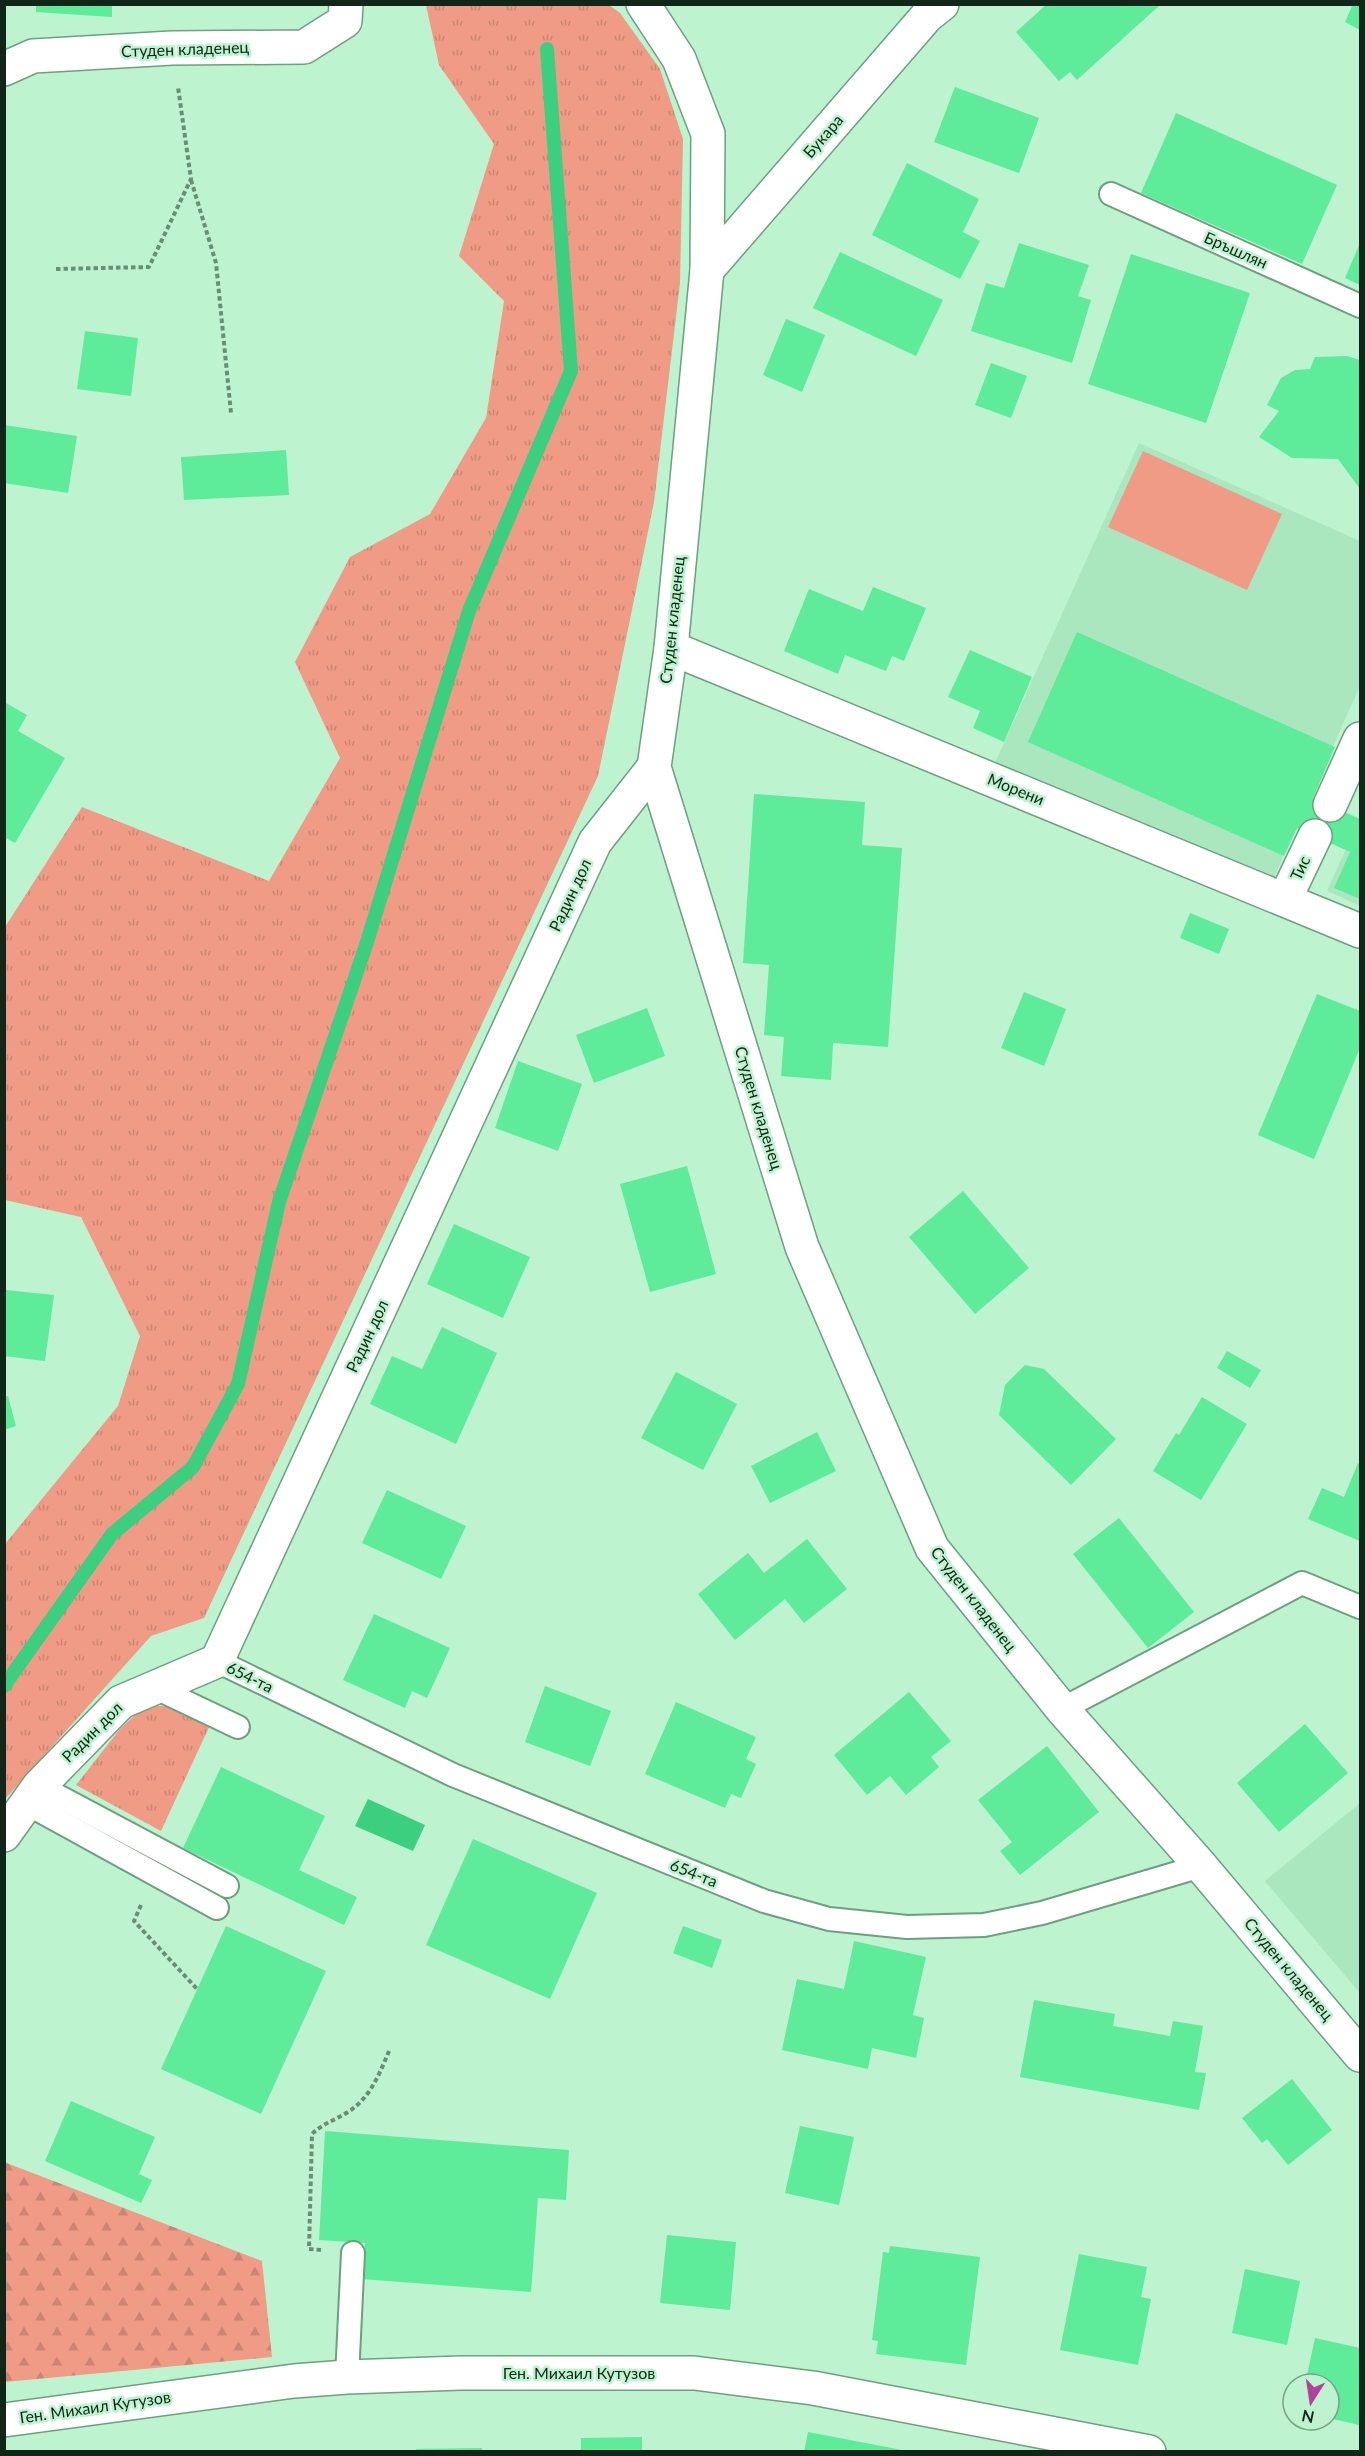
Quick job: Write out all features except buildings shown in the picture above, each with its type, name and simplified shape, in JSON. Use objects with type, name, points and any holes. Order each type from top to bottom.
[{"type":"street","name":"Студен кладенец","points":[[4,69],[33,56],[172,48],[304,47],[345,21],[346,4]]},
{"type":"street","name":"Студен кладенец","points":[[643,4],[679,59],[708,134],[707,270],[670,648],[654,767],[802,1247],[932,1548],[1062,1709],[1201,1866],[1360,2055]]},
{"type":"street","name":"Букара","points":[[707,270],[927,16],[942,4]]},
{"type":"street","name":"Морени","points":[[670,648],[1360,931]]},
{"type":"street","points":[[1330,805],[1360,739]]},
{"type":"street","name":"Радин дол","points":[[4,1835],[32,1794],[121,1702],[217,1661],[595,842],[654,767]]},
{"type":"street","name":"Тис","points":[[1285,899],[1315,836]]},
{"type":"street","name":"Ген. Михаил Кутузов","points":[[4,2420],[294,2381],[347,2377],[461,2373],[694,2373],[813,2388],[1149,2451]]},
{"type":"lane","name":"Бръшлян","points":[[1111,194],[1360,306]]},
{"type":"lane","points":[[1062,1709],[1302,1583],[1360,1607]]},
{"type":"lane","name":"654-та","points":[[217,1661],[453,1775],[764,1900],[829,1919],[907,1927],[984,1925],[1042,1913],[1201,1866]]},
{"type":"lane","points":[[154,1687],[238,1726]]},
{"type":"lane","points":[[32,1794],[156,1874],[217,1908]]},
{"type":"lane","points":[[32,1794],[227,1886]]},
{"type":"lane","points":[[347,2377],[353,2253]]},
{"type":"path","points":[[172,48],[191,179],[216,262],[231,412]]},
{"type":"path","points":[[56,269],[148,267],[191,179]]},
{"type":"path","points":[[156,1874],[134,1921],[198,1989]]},
{"type":"path","points":[[309,2218],[312,2134],[318,2128],[362,2102],[375,2082],[389,2051]]},
{"type":"shaded area","points":[[1139,443],[1360,541],[1360,686],[1274,877],[995,763]]},
{"type":"shaded area","points":[[1360,818],[1360,906],[1327,891]]},
{"type":"shaded area","points":[[368,1799],[425,1825],[413,1851],[355,1826]]},
{"type":"shaded area","points":[[1360,1803],[1360,1993],[1265,1881]]},
{"type":"green space","points":[[426,5],[609,5],[620,13],[660,69],[683,139],[680,283],[654,502],[598,776],[204,1618],[151,1636],[5,1799],[5,1544],[118,1406],[140,1336],[81,1217],[5,1200],[5,927],[82,807],[269,881],[340,758],[295,662],[350,557],[430,514],[486,418],[504,301],[459,256],[494,144],[439,65]]},
{"type":"green space","points":[[1143,451],[1282,514],[1247,590],[1108,527]]},
{"type":"green space","points":[[146,1705],[173,1707],[210,1725],[161,1831],[76,1785],[120,1729]]},
{"type":"green space","points":[[4,2162],[262,2261],[272,2357],[5,2382]]},
{"type":"waterway","points":[[4,1686],[112,1534],[193,1467],[238,1384],[279,1202],[366,945],[469,611],[571,371],[547,49]]}]
